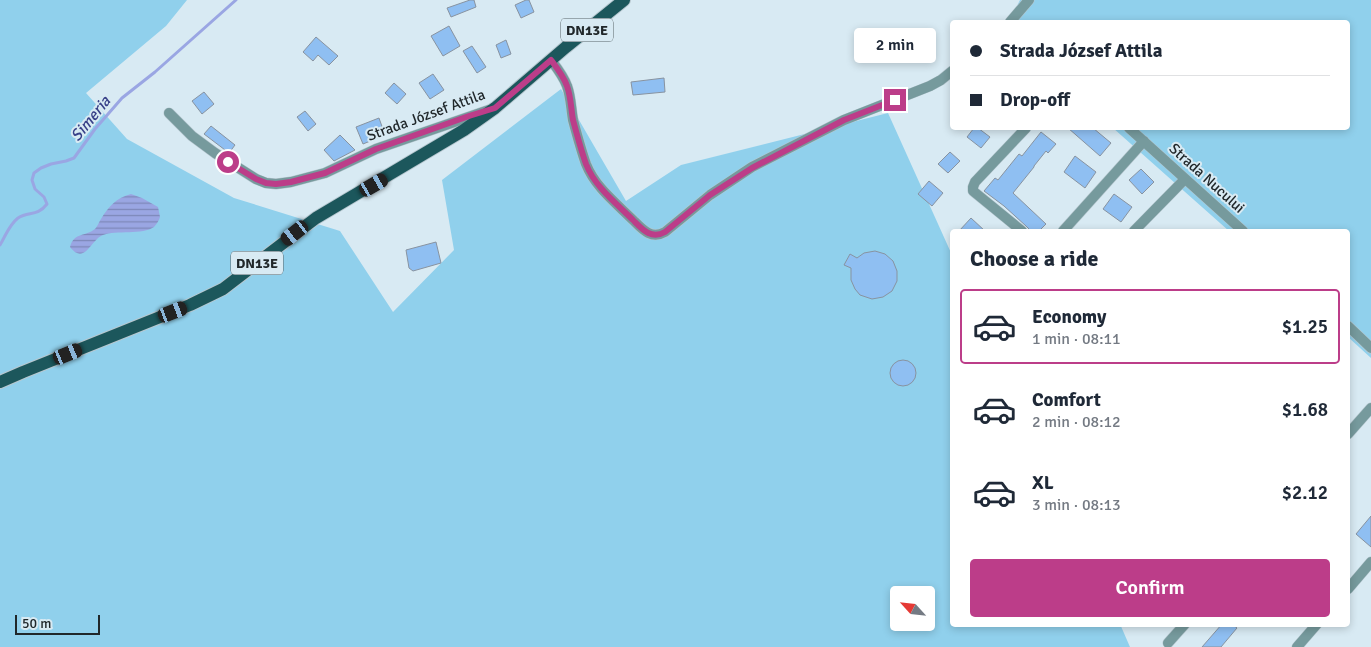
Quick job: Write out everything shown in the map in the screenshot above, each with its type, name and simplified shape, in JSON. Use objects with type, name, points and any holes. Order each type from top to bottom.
[{"type":"main road","name":"Strada József Attila","points":[[495,108],[624,0]]},
{"type":"main road","name":"DN13E","points":[[0,382],[211,296],[316,218],[445,142],[495,108]]},
{"type":"street","points":[[1014,20],[1029,0]]},
{"type":"street","points":[[551,60],[566,85],[582,152],[592,177],[640,227],[652,235],[659,236],[710,195],[752,168],[844,120],[930,86],[950,73]]},
{"type":"street","name":"Strada József Attila","points":[[169,113],[192,136],[214,154],[256,179],[276,184],[325,173],[376,149],[495,108]]},
{"type":"street","points":[[1020,229],[973,191],[973,187],[975,182],[1024,130]]},
{"type":"street","name":"Strada Nucului","points":[[1131,130],[1241,229]]},
{"type":"street","points":[[1064,229],[1144,141]]},
{"type":"street","points":[[1136,229],[1185,179]]},
{"type":"street","points":[[1350,328],[1371,348]]},
{"type":"street","points":[[1350,432],[1371,408]]},
{"type":"street","points":[[1350,587],[1371,562]]},
{"type":"street","points":[[1168,643],[1181,627]]},
{"type":"street","points":[[1297,647],[1314,627]]},
{"type":"shaded area","points":[[0,0],[187,0],[166,26],[86,93],[127,139],[234,198],[340,231],[393,312],[454,250],[442,180],[561,89],[626,201],[681,165],[888,113],[950,251],[950,627],[1121,627],[1130,647],[0,647]]},
{"type":"shaded area","points":[[1020,0],[1371,0],[1371,358],[1350,339],[1350,229],[1227,229],[1115,130],[1350,130],[1350,20],[1010,20]]},
{"type":"shaded area","points":[[131,194],[158,207],[160,217],[154,227],[143,231],[103,235],[88,250],[80,254],[70,247],[74,239],[95,229],[113,203]]},
{"type":"building","points":[[474,0],[476,7],[451,17],[447,8]]},
{"type":"building","points":[[529,0],[534,12],[521,18],[515,5]]},
{"type":"building","points":[[449,26],[460,46],[443,56],[431,36]]},
{"type":"building","points":[[316,37],[338,56],[329,65],[318,55],[313,61],[303,52]]},
{"type":"building","points":[[506,40],[511,54],[501,58],[496,45]]},
{"type":"building","points":[[472,46],[486,67],[477,73],[463,51]]},
{"type":"building","points":[[433,74],[444,90],[430,99],[419,83]]},
{"type":"building","points":[[664,78],[665,92],[633,95],[631,82]]},
{"type":"building","points":[[394,83],[406,94],[397,104],[385,93]]},
{"type":"building","points":[[204,92],[214,104],[202,114],[192,101]]},
{"type":"building","points":[[305,111],[316,124],[308,131],[297,117]]},
{"type":"building","points":[[379,118],[385,135],[363,144],[356,127]]},
{"type":"building","points":[[211,126],[235,145],[229,153],[204,134]]},
{"type":"building","points":[[972,130],[981,130],[990,137],[981,148],[967,137]]},
{"type":"building","points":[[1070,130],[1095,130],[1111,143],[1100,156]]},
{"type":"building","points":[[1041,132],[1056,144],[1048,153],[1046,151],[1013,193],[1046,224],[1041,229],[1029,229],[984,191],[995,178],[998,180],[1019,154],[1022,156]]},
{"type":"building","points":[[340,135],[355,150],[334,161],[324,150]]},
{"type":"building","points":[[950,152],[960,161],[948,173],[938,164]]},
{"type":"building","points":[[1075,156],[1096,172],[1085,188],[1064,172]]},
{"type":"building","points":[[1141,169],[1154,182],[1142,194],[1129,180]]},
{"type":"building","points":[[929,181],[943,193],[932,206],[918,194]]},
{"type":"building","points":[[1114,194],[1132,207],[1121,222],[1103,209]]},
{"type":"building","points":[[971,218],[983,229],[961,229]]},
{"type":"building","points":[[436,242],[441,263],[413,271],[409,268],[406,250]]},
{"type":"building","points":[[875,251],[885,254],[893,261],[897,271],[897,281],[892,291],[883,297],[872,299],[860,295],[855,289],[851,280],[851,268],[844,265],[850,254],[857,258],[864,253]]},
{"type":"building","points":[[903,360],[912,364],[916,373],[912,382],[903,386],[894,382],[890,373],[894,364]]},
{"type":"building","points":[[1371,516],[1371,547],[1356,534]]},
{"type":"building","points":[[1219,627],[1237,628],[1221,647],[1202,647]]},
{"type":"waterway","name":"Simeria","points":[[0,245],[10,227],[18,218],[40,211],[47,204],[44,197],[35,189],[32,180],[34,173],[51,164],[74,158],[95,129],[122,98],[155,72],[236,0]]},
{"type":"route","points":[[228,162],[266,183],[291,182],[325,173],[376,149],[495,108],[551,60],[561,74],[570,96],[573,120],[582,152],[592,177],[640,227],[652,235],[659,236],[710,195],[752,168],[844,120],[895,100]]}]
